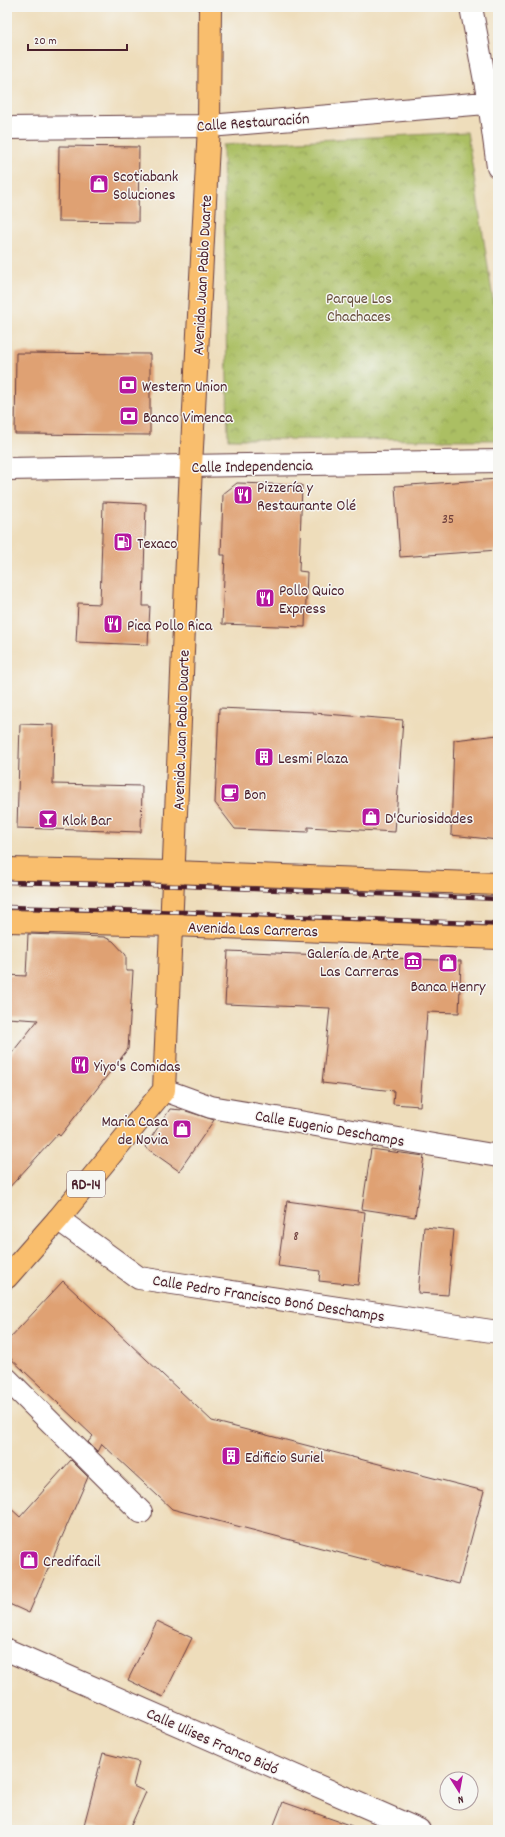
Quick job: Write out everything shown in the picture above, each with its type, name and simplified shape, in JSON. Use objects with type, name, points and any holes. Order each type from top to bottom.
[{"type":"main road","name":"Avenida Juan Pablo Duarte","points":[[164,1090],[191,466],[209,126],[210,7]]},
{"type":"main road","points":[[7,869],[174,872],[498,884]]},
{"type":"main road","name":"Avenida Las Carreras","points":[[7,921],[172,925],[498,938]]},
{"type":"main road","name":"RD-14","points":[[7,1276],[58,1219],[164,1090]]},
{"type":"street","points":[[471,7],[493,102],[498,167]]},
{"type":"street","name":"Calle Restauración","points":[[7,128],[209,126],[493,102]]},
{"type":"street","name":"Calle Independencia","points":[[7,469],[498,461]]},
{"type":"street","name":"Calle Eugenio Deschamps","points":[[164,1090],[211,1107],[498,1156]]},
{"type":"street","name":"Calle Pedro Francisco Bonó Deschamps","points":[[58,1219],[139,1278],[498,1332]]},
{"type":"street","points":[[7,1379],[141,1512]]},
{"type":"street","name":"Calle Ulises Franco Bidó","points":[[7,1650],[419,1830]]},
{"type":"green space","name":"Parque Los Chachaces","points":[[467,132],[498,331],[498,440],[228,439],[223,145]]},
{"type":"building","name":"Scotiabank Soluciones","points":[[59,146],[139,147],[138,222],[58,221]]},
{"type":"building","points":[[16,353],[150,354],[150,435],[15,434]]},
{"type":"building","points":[[498,479],[498,550],[400,557],[395,486]]},
{"type":"building","points":[[237,483],[302,485],[299,571],[307,572],[305,627],[222,624],[225,555],[221,555],[223,494]]},
{"type":"building","points":[[103,502],[146,504],[143,606],[150,606],[148,645],[76,642],[78,603],[100,604]]},
{"type":"building","points":[[219,708],[313,712],[403,720],[395,832],[308,827],[308,832],[235,829],[215,803]]},
{"type":"building","points":[[20,724],[54,725],[53,784],[142,786],[141,832],[17,828]]},
{"type":"building","points":[[498,735],[498,840],[451,835],[454,740]]},
{"type":"building","points":[[28,934],[104,937],[113,941],[126,955],[126,971],[133,971],[128,1049],[60,1136],[58,1134],[7,1190],[7,1059],[38,1020],[7,1018],[7,975],[26,976]]},
{"type":"building","points":[[228,951],[461,961],[459,1013],[427,1012],[420,1106],[393,1104],[394,1091],[322,1083],[330,1008],[225,1004]]},
{"type":"building","name":"Maria Casa de Novia","points":[[170,1109],[183,1110],[214,1120],[179,1171],[145,1147]]},
{"type":"building","points":[[371,1149],[424,1156],[415,1217],[362,1209]]},
{"type":"building","points":[[287,1201],[365,1212],[358,1285],[319,1281],[320,1271],[278,1266]]},
{"type":"building","points":[[424,1227],[454,1230],[448,1295],[418,1293]]},
{"type":"building","name":"Edificio Suriel","points":[[63,1281],[212,1421],[484,1491],[459,1584],[172,1509],[102,1444],[98,1452],[88,1442],[93,1436],[7,1355],[7,1341]]},
{"type":"building","name":"Credifacil","points":[[71,1460],[88,1477],[29,1613],[7,1603],[7,1505],[20,1517]]},
{"type":"building","points":[[157,1621],[192,1638],[163,1697],[128,1680]]},
{"type":"building","points":[[103,1753],[139,1762],[133,1786],[146,1792],[129,1830],[106,1830],[84,1825]]},
{"type":"building","points":[[283,1802],[352,1826],[352,1830],[272,1830]]},
{"type":"railway","points":[[7,882],[185,886],[498,899]]},
{"type":"railway","points":[[7,907],[498,924]]},
{"type":"place","name":"Scotiabank Soluciones","points":[[99,184]]},
{"type":"place","name":"Western Union","points":[[128,385]]},
{"type":"place","name":"Banco Vimenca","points":[[129,416]]},
{"type":"place","name":"Pizzería y Restaurante Olé","points":[[243,495]]},
{"type":"place","name":"Texaco","points":[[123,542]]},
{"type":"place","name":"Pollo Quico Express","points":[[265,598]]},
{"type":"place","name":"Pica Pollo Rica","points":[[113,624]]},
{"type":"place","name":"Lesmi Plaza","points":[[264,757]]},
{"type":"place","name":"Bon","points":[[230,793]]},
{"type":"place","name":"D'Curiosidades","points":[[371,817]]},
{"type":"place","name":"Klok Bar","points":[[48,819]]},
{"type":"place","name":"Galería de Arte Las Carreras","points":[[413,961]]},
{"type":"place","name":"Banca Henry","points":[[448,963]]},
{"type":"place","name":"Yiyo's Comidas","points":[[80,1065]]},
{"type":"place","name":"Maria Casa de Novia","points":[[182,1129]]},
{"type":"place","name":"Edificio Suriel","points":[[231,1456]]},
{"type":"place","name":"Credifacil","points":[[29,1560]]}]
